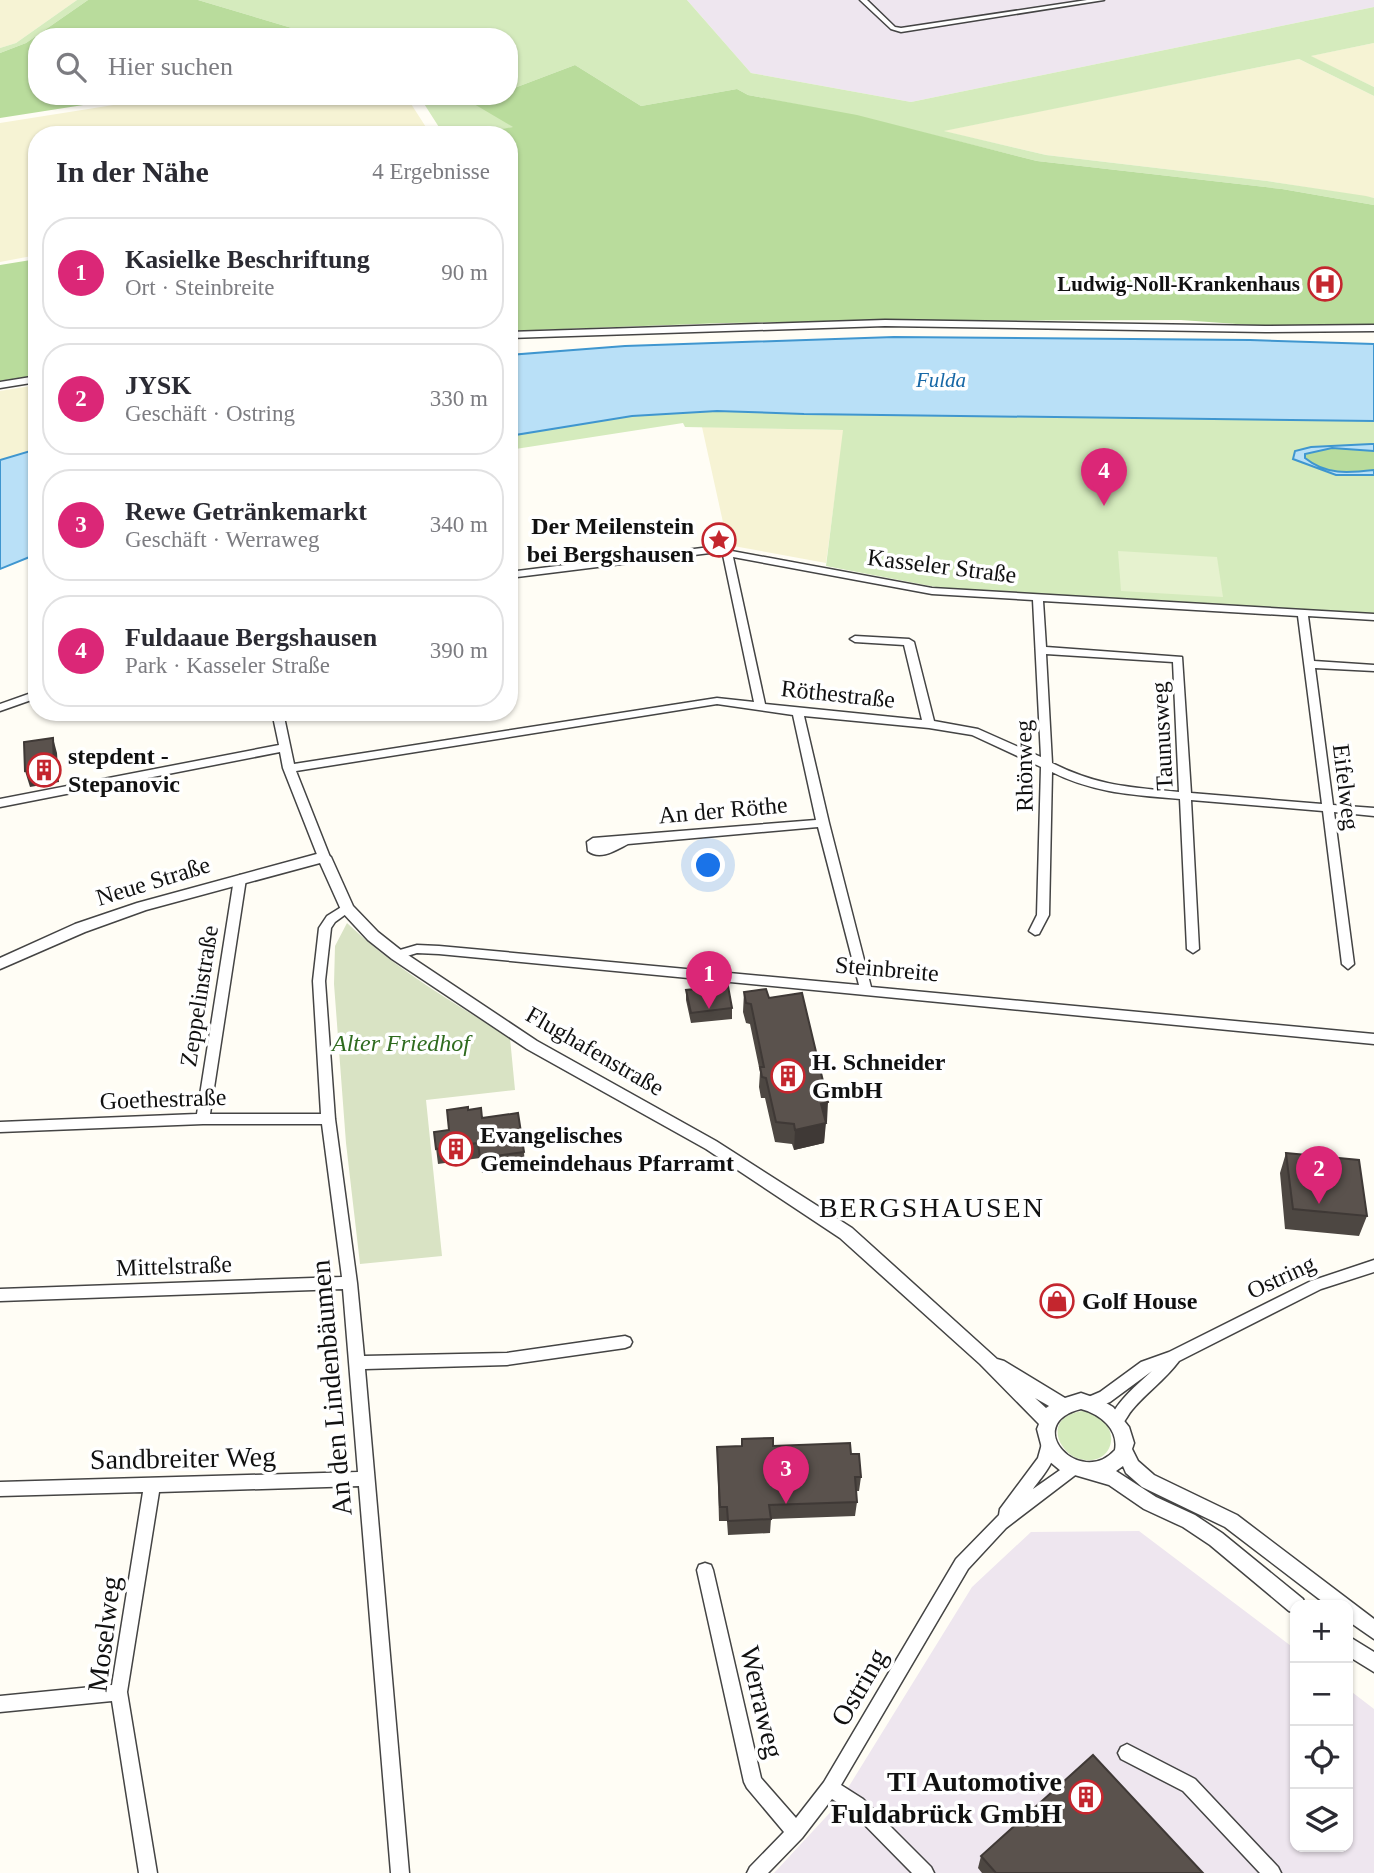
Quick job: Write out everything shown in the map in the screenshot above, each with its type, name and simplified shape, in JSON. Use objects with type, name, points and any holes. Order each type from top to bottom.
[{"type":"street","points":[[863,0],[893,28],[910,30],[1101,0]]},
{"type":"street","points":[[518,335],[714,327],[939,323],[1293,330],[1374,328]]},
{"type":"street","points":[[0,385],[28,380]]},
{"type":"street","name":"Kasseler Straße","points":[[518,574],[693,551],[727,552],[923,589],[1038,599],[1374,617]]},
{"type":"street","points":[[727,552],[760,707]]},
{"type":"street","name":"Rhönweg","points":[[1035,931],[1043,915],[1047,766],[1038,599]]},
{"type":"street","name":"Eifelweg","points":[[1303,615],[1348,964]]},
{"type":"street","points":[[855,639],[909,642],[929,724]]},
{"type":"street","name":"Taunusweg","points":[[1041,650],[1178,659],[1193,948]]},
{"type":"street","points":[[1309,664],[1374,668]]},
{"type":"street","points":[[0,708],[28,697]]},
{"type":"street","name":"Röthestraße","points":[[289,768],[717,701],[798,712],[929,724],[974,733],[1013,748],[1075,779],[1116,790],[1374,812]]},
{"type":"street","name":"An der Röthe","points":[[798,712],[822,823],[866,990]]},
{"type":"street","name":"Flughafenstraße","points":[[279,721],[289,768],[324,857],[347,909],[373,936],[397,955],[533,1045],[711,1145],[846,1233],[986,1359],[1046,1421]]},
{"type":"street","points":[[0,803],[284,748]]},
{"type":"street","name":"An der Röthe","points":[[626,840],[822,823]]},
{"type":"street","name":"Neue Straße","points":[[0,964],[80,928],[142,906],[324,857]]},
{"type":"street","name":"Zeppelinstraße","points":[[203,1119],[240,879]]},
{"type":"street","name":"An den Lindenbäumen","points":[[347,909],[331,919],[322,940],[319,981],[328,1119],[350,1283],[400,1873]]},
{"type":"street","name":"Steinbreite","points":[[397,955],[417,949],[439,950],[1374,1039]]},
{"type":"street","name":"Goethestraße","points":[[0,1127],[203,1119],[328,1119]]},
{"type":"street","name":"Ostring","points":[[1091,1402],[1105,1397],[1146,1367],[1174,1357],[1316,1285],[1374,1266]]},
{"type":"street","name":"Mittelstraße","points":[[0,1295],[350,1283]]},
{"type":"street","points":[[356,1363],[507,1359],[625,1342]]},
{"type":"street","name":"Ostring","points":[[1117,1420],[1128,1402],[1155,1380],[1174,1357]]},
{"type":"street","name":"Flughafenstraße","points":[[986,1359],[1062,1405]]},
{"type":"street","points":[[1081,1470],[1111,1465],[1123,1448],[1124,1438],[1117,1420],[1091,1402],[1062,1405],[1053,1411],[1046,1421],[1048,1445],[1054,1455],[1081,1470],[1114,1478],[1150,1503],[1189,1521],[1216,1539],[1290,1600]]},
{"type":"street","name":"Ostring","points":[[756,1873],[796,1832],[830,1788],[962,1563],[1000,1523],[1045,1460],[1048,1445]]},
{"type":"street","points":[[1123,1448],[1132,1467],[1148,1481],[1231,1521],[1334,1600]]},
{"type":"street","name":"Ostring","points":[[1000,1523],[1081,1470]]},
{"type":"street","name":"Sandbreiter Weg","points":[[0,1489],[367,1479]]},
{"type":"street","name":"Moselweg","points":[[148,1873],[118,1692],[152,1484]]},
{"type":"street","name":"Werraweg","points":[[705,1570],[753,1782],[796,1832]]},
{"type":"street","points":[[1353,1614],[1374,1630]]},
{"type":"street","points":[[1353,1648],[1374,1663]]},
{"type":"street","points":[[0,1704],[118,1692]]},
{"type":"street","points":[[1127,1753],[1189,1785],[1272,1873]]},
{"type":"street","points":[[830,1788],[857,1805],[893,1838],[925,1873]]},
{"type":"shaded area","points":[[0,0],[77,0],[37,28],[28,28],[28,35],[16,43],[0,48]]},
{"type":"shaded area","points":[[687,0],[1374,0],[1374,7],[911,102],[751,73]]},
{"type":"shaded area","points":[[1374,43],[1374,87],[1310,56]]},
{"type":"shaded area","points":[[1299,59],[1374,96],[1374,198],[1267,181],[1046,155],[942,131]]},
{"type":"shaded area","points":[[113,105],[412,105],[425,126],[28,126],[28,257],[0,262],[0,123]]},
{"type":"shaded area","points":[[28,386],[28,452],[0,460],[0,391]]},
{"type":"shaded area","points":[[702,427],[844,430],[826,563],[728,545]]},
{"type":"shaded area","points":[[1139,1531],[1290,1645],[1290,1852],[1353,1852],[1353,1693],[1374,1709],[1374,1873],[774,1873],[838,1804],[972,1587],[1031,1532]]},
{"type":"green space","points":[[77,0],[88,0],[48,28],[37,28]]},
{"type":"green space","points":[[88,0],[198,0],[292,28],[48,28]]},
{"type":"green space","points":[[198,0],[687,0],[751,73],[911,102],[1374,7],[1374,43],[1311,56],[1374,87],[1374,96],[1299,59],[944,131],[1046,155],[1267,181],[1366,196],[1374,198],[1374,205],[1282,189],[1037,161],[857,116],[748,95],[737,89],[641,106],[575,65],[518,87],[518,28],[292,28]]},
{"type":"green space","points":[[28,35],[26,43],[0,53],[0,48],[16,43]]},
{"type":"green space","points":[[28,42],[28,105],[83,105],[0,118],[0,53]]},
{"type":"green space","points":[[575,65],[641,106],[737,89],[748,95],[857,115],[1037,161],[1282,189],[1374,205],[1374,325],[1291,328],[1181,320],[894,321],[724,323],[518,331],[518,126],[511,126],[476,105],[518,105],[518,87]]},
{"type":"green space","points":[[425,105],[478,105],[512,126],[438,126]]},
{"type":"green space","points":[[28,260],[28,376],[0,381],[0,265]]},
{"type":"green space","points":[[717,411],[1374,421],[1374,615],[946,589],[826,566],[843,430],[685,427],[683,423],[518,449],[518,435],[632,416]]},
{"type":"green space","points":[[1332,448],[1374,451],[1374,470],[1330,470],[1305,458],[1305,454]]},
{"type":"green space","points":[[1118,551],[1217,557],[1223,597],[1121,591]]},
{"type":"green space","name":"Alter Friedhof","points":[[347,923],[405,971],[510,1038],[515,1090],[426,1100],[442,1256],[360,1264],[346,1143],[334,984],[335,946]]},
{"type":"green space","points":[[1082,1411],[1097,1416],[1106,1424],[1111,1434],[1111,1444],[1107,1452],[1099,1458],[1088,1460],[1074,1457],[1059,1439],[1061,1422]]},
{"type":"water","name":"Fulda","points":[[894,337],[1250,340],[1374,344],[1374,421],[717,411],[632,416],[518,435],[518,354],[625,346]]},
{"type":"water","points":[[1374,444],[1374,451],[1332,448],[1305,454],[1305,458],[1329,470],[1374,470],[1374,475],[1336,475],[1293,459],[1295,451],[1311,447]]},
{"type":"water","points":[[28,452],[28,558],[0,569],[0,460]]},
{"type":"building","points":[[53,738],[54,767],[25,771],[24,742]]},
{"type":"building","points":[[728,986],[732,1008],[691,1013],[686,990]]},
{"type":"building","name":"H. Schneider GmbH","points":[[766,989],[769,998],[802,993],[828,1102],[821,1104],[826,1123],[795,1130],[794,1124],[776,1122],[766,1078],[762,1077],[760,1067],[764,1067],[751,1004],[746,1003],[744,992]]},
{"type":"building","points":[[468,1107],[468,1110],[481,1108],[482,1118],[518,1113],[524,1152],[480,1158],[478,1143],[436,1149],[434,1132],[449,1130],[447,1110]]},
{"type":"building","points":[[1286,1153],[1359,1160],[1367,1216],[1293,1209]]},
{"type":"building","points":[[773,1438],[773,1446],[850,1443],[851,1454],[859,1454],[861,1477],[855,1477],[857,1502],[769,1505],[771,1519],[728,1521],[727,1507],[720,1507],[717,1447],[742,1446],[742,1439]]},
{"type":"building","name":"TI Automotive Fuldabrück GmbH","points":[[1093,1755],[1203,1873],[996,1873],[981,1856]]},
{"type":"place","name":"Ludwig-Noll-Krankenhaus","points":[[1325,284]]},
{"type":"place","name":"Fuldaaue Bergshausen","points":[[1104,506]]},
{"type":"place","name":"Der Meilenstein bei Bergshausen","points":[[719,540]]},
{"type":"place","name":"stepdent - Stepanovic","points":[[44,770]]},
{"type":"place","name":"Kasielke Beschriftung","points":[[709,1009]]},
{"type":"place","name":"H. Schneider GmbH","points":[[788,1076]]},
{"type":"place","name":"Evangelisches Gemeindehaus Pfarramt","points":[[456,1149]]},
{"type":"place","name":"JYSK","points":[[1319,1204]]},
{"type":"place","name":"Golf House","points":[[1057,1301]]},
{"type":"place","name":"Rewe Getränkemarkt","points":[[786,1504]]},
{"type":"place","name":"TI Automotive Fuldabrück GmbH","points":[[1086,1797]]},
{"type":"district","name":"BERGSHAUSEN","points":[[932,1207]]}]
